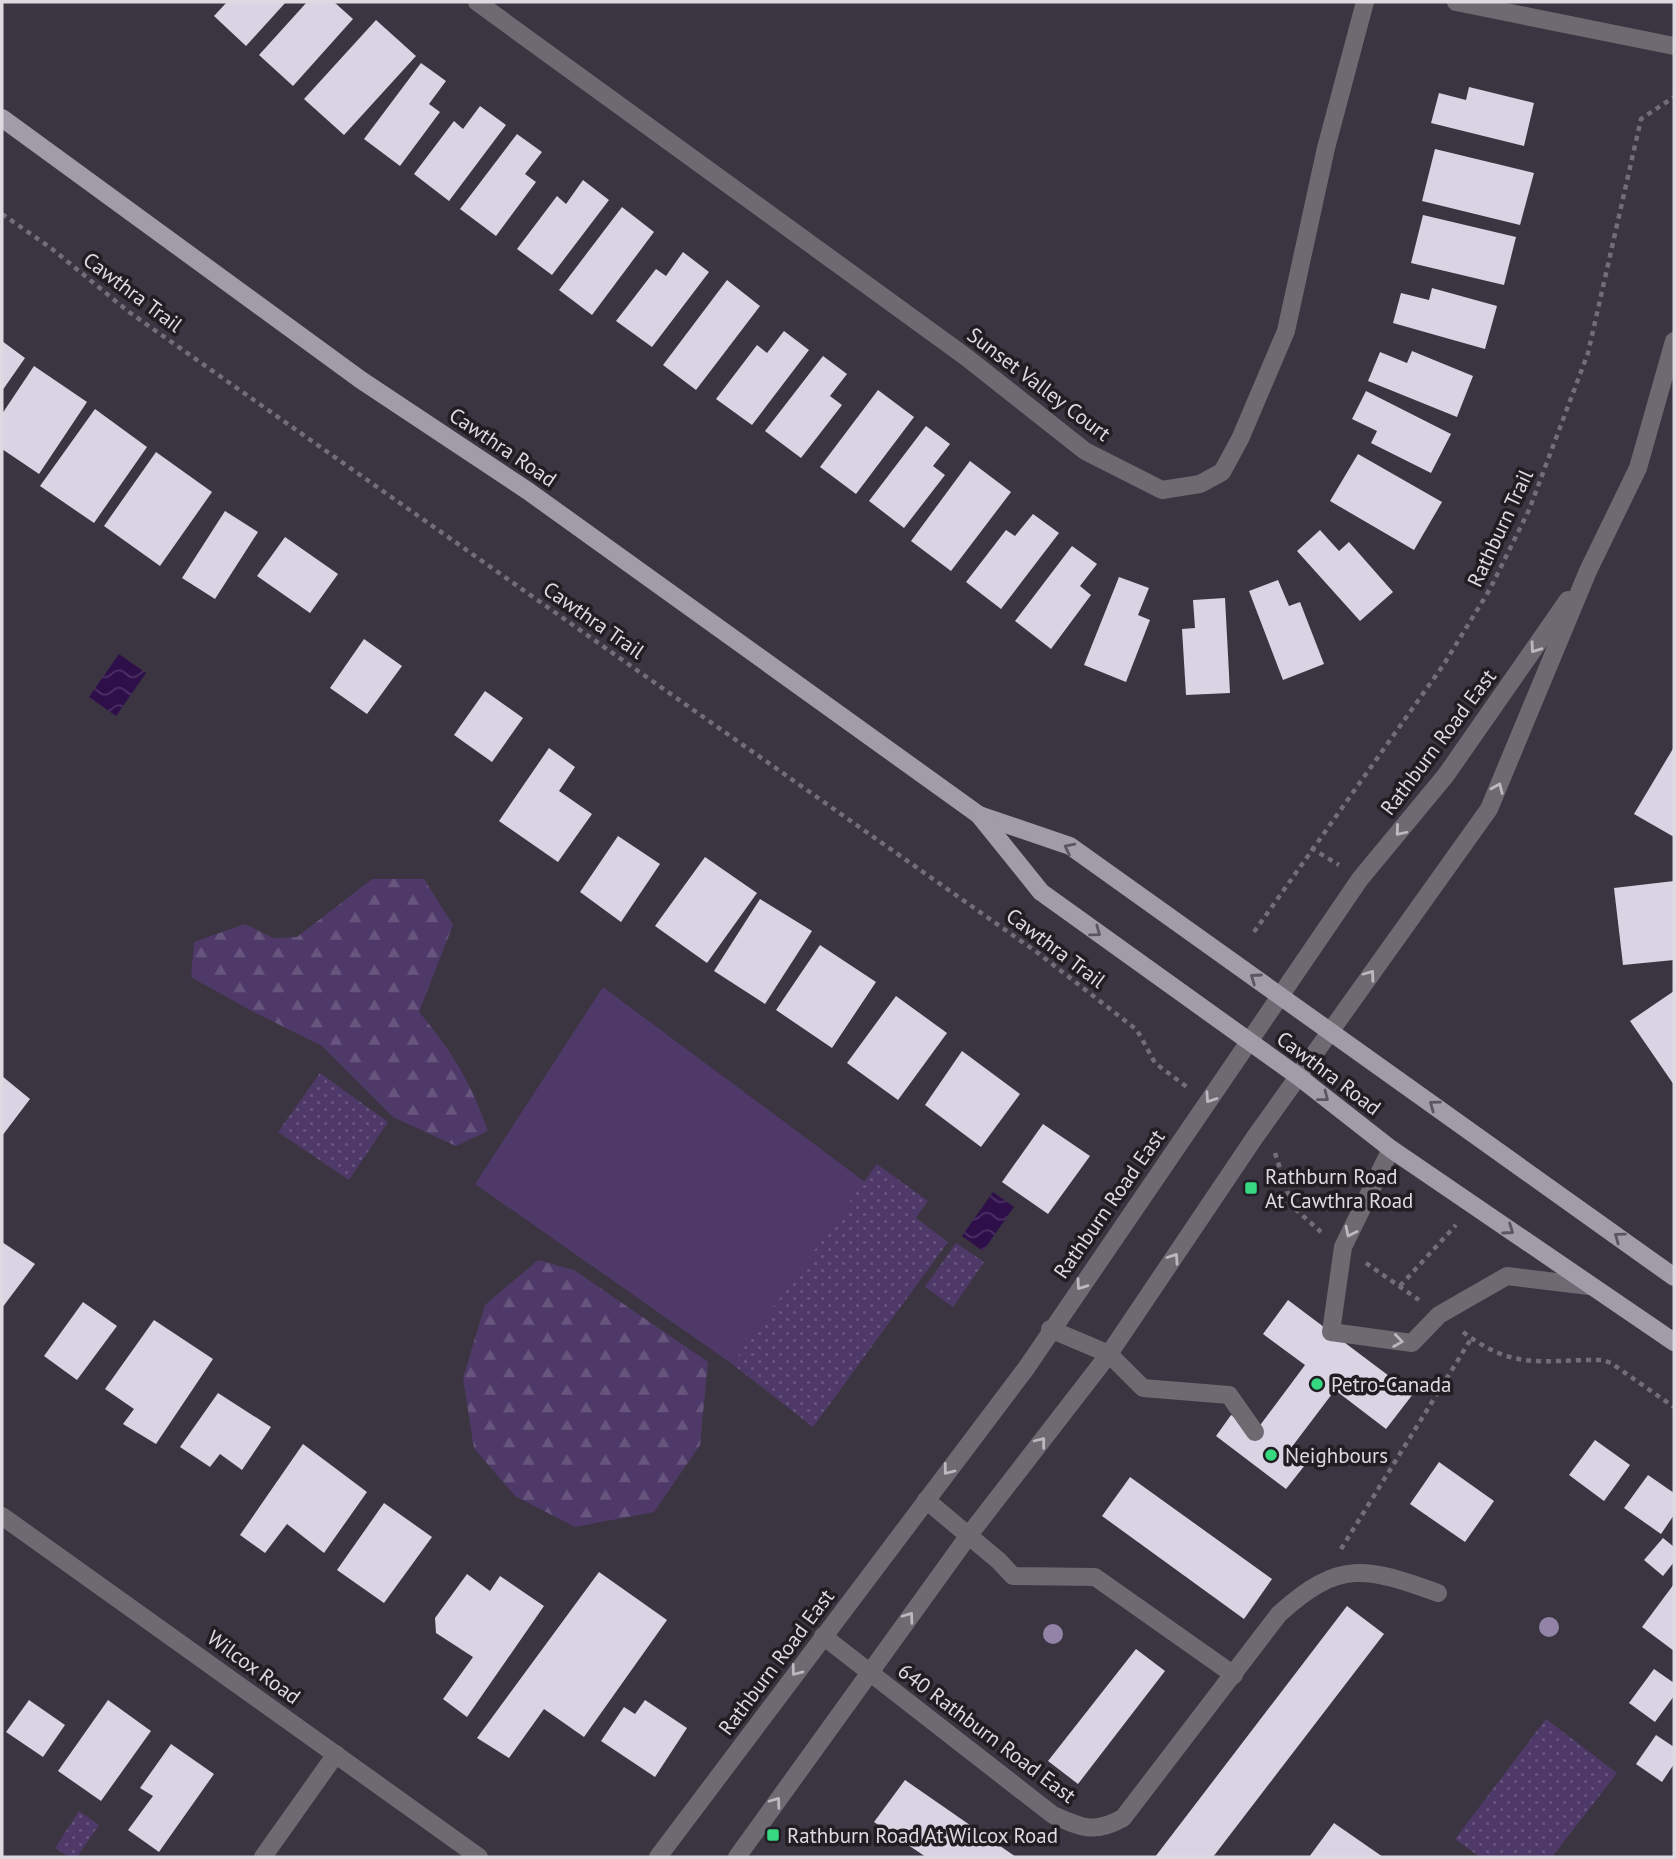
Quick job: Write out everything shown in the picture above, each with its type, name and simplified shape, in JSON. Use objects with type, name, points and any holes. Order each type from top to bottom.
[{"type":"main road","name":"Cawthra Road","points":[[2,118],[361,380],[528,491],[979,815],[1041,892],[1299,1077],[1391,1149],[1674,1342]]},
{"type":"main road","name":"Cawthra Road","points":[[979,815],[1070,846],[1674,1277]]},
{"type":"street","name":"Sunset Valley Court","points":[[477,2],[966,357],[1085,451],[1162,490],[1200,484],[1222,472],[1240,439],[1286,331],[1326,148],[1365,2]]},
{"type":"street","points":[[1457,2],[1674,46]]},
{"type":"street","name":"Rathburn Road East","points":[[737,1857],[969,1535],[1109,1354],[1299,1077],[1489,809],[1588,572],[1638,468],[1674,341]]},
{"type":"street","name":"Rathburn Road East","points":[[659,1857],[1027,1367],[1050,1329],[1282,996],[1360,879],[1447,775],[1588,572]]},
{"type":"street","points":[[1391,1149],[1343,1247],[1331,1332],[1412,1343],[1439,1315],[1507,1276],[1589,1286]]},
{"type":"street","points":[[1050,1329],[1109,1354],[1143,1388],[1229,1395],[1255,1432]]},
{"type":"street","points":[[926,1500],[1013,1576],[1095,1577],[1234,1675]]},
{"type":"street","name":"Wilcox Road","points":[[2,1516],[479,1857]]},
{"type":"street","name":"640 Rathburn Road East","points":[[823,1636],[1053,1815],[1080,1827],[1104,1828],[1123,1818],[1279,1614],[1304,1591],[1333,1576],[1354,1572],[1378,1574],[1438,1593]]},
{"type":"street","points":[[263,1857],[337,1754]]},
{"type":"path","name":"Rathburn Trail","points":[[1254,932],[1444,664],[1490,589],[1529,510],[1588,353],[1641,119],[1674,97]]},
{"type":"path","name":"Cawthra Trail","points":[[2,214],[51,248],[140,320],[1038,953],[1136,1030],[1155,1063]]},
{"type":"path","points":[[1400,1286],[1473,1205]]},
{"type":"path","points":[[1333,1576],[1337,1556],[1471,1339],[1514,1360],[1532,1363],[1593,1360],[1611,1363],[1674,1407]]},
{"type":"green space","points":[[372,879],[424,879],[453,925],[419,1012],[460,1068],[488,1131],[456,1146],[393,1117],[322,1046],[191,977],[194,942],[245,924],[273,938],[297,937]]},
{"type":"green space","points":[[603,987],[865,1182],[732,1364],[475,1184]]},
{"type":"green space","points":[[320,1073],[388,1122],[349,1180],[278,1132]]},
{"type":"green space","points":[[877,1164],[928,1201],[916,1218],[948,1242],[813,1427],[732,1364]]},
{"type":"green space","points":[[956,1243],[984,1262],[953,1307],[925,1287]]},
{"type":"green space","points":[[538,1260],[574,1270],[708,1362],[700,1445],[654,1512],[575,1527],[515,1496],[474,1448],[463,1378],[485,1305]]},
{"type":"green space","points":[[1546,1719],[1617,1773],[1552,1857],[1480,1857],[1455,1839]]},
{"type":"green space","points":[[79,1811],[99,1825],[77,1857],[69,1857],[55,1848]]},
{"type":"water","points":[[119,654],[146,673],[116,716],[89,697]]},
{"type":"water","points":[[993,1192],[1014,1207],[983,1251],[962,1236]]},
{"type":"building","points":[[227,2],[286,2],[246,46],[214,16]]},
{"type":"building","points":[[307,2],[334,2],[353,19],[293,86],[259,55]]},
{"type":"building","points":[[376,20],[416,56],[344,135],[304,99]]},
{"type":"building","points":[[421,63],[446,81],[429,104],[440,112],[400,166],[364,139]]},
{"type":"building","points":[[1469,87],[1534,103],[1524,146],[1431,123],[1439,93],[1466,100]]},
{"type":"building","points":[[480,106],[506,125],[449,201],[414,174],[454,121],[463,129]]},
{"type":"building","points":[[517,134],[542,152],[525,174],[536,182],[496,236],[460,209]]},
{"type":"building","points":[[1435,149],[1534,173],[1520,225],[1422,201]]},
{"type":"building","points":[[583,180],[609,200],[552,275],[517,249],[557,196],[566,204]]},
{"type":"building","points":[[622,207],[654,232],[592,315],[559,290]]},
{"type":"building","points":[[1423,215],[1516,237],[1504,285],[1411,263]]},
{"type":"building","points":[[683,252],[709,272],[652,347],[616,321],[656,269],[666,276]]},
{"type":"building","points":[[727,280],[760,306],[696,390],[663,365]]},
{"type":"building","points":[[1432,288],[1497,306],[1485,349],[1393,323],[1401,293],[1429,300]]},
{"type":"building","points":[[784,331],[809,350],[752,425],[716,399],[757,345],[767,353]]},
{"type":"building","points":[[2,341],[25,358],[2,391]]},
{"type":"building","points":[[1412,351],[1473,376],[1457,417],[1368,381],[1380,352],[1407,363]]},
{"type":"building","points":[[823,356],[847,374],[830,396],[842,405],[801,458],[765,431]]},
{"type":"building","points":[[34,366],[87,402],[39,474],[2,449],[2,414]]},
{"type":"building","points":[[878,390],[914,417],[856,494],[820,467]]},
{"type":"building","points":[[1366,391],[1451,434],[1431,473],[1371,443],[1377,431],[1352,419]]},
{"type":"building","points":[[95,409],[147,447],[94,523],[40,486]]},
{"type":"building","points":[[926,426],[950,444],[933,466],[945,475],[904,528],[869,501]]},
{"type":"building","points":[[156,452],[212,492],[160,566],[104,526]]},
{"type":"building","points":[[1358,454],[1442,502],[1414,550],[1330,501]]},
{"type":"building","points":[[970,461],[1011,492],[951,571],[911,541]]},
{"type":"building","points":[[225,511],[258,532],[215,599],[182,578]]},
{"type":"building","points":[[1033,514],[1059,533],[1001,609],[966,582],[1006,530],[1015,536]]},
{"type":"building","points":[[1320,530],[1339,551],[1349,542],[1393,592],[1360,621],[1297,551]]},
{"type":"building","points":[[285,537],[338,574],[310,613],[257,576]]},
{"type":"building","points":[[1072,546],[1097,564],[1080,586],[1091,595],[1051,649],[1015,621]]},
{"type":"building","points":[[1119,577],[1149,588],[1138,615],[1150,620],[1126,682],[1084,665]]},
{"type":"building","points":[[1278,580],[1289,606],[1300,602],[1324,664],[1283,680],[1249,591]]},
{"type":"building","points":[[1225,598],[1230,693],[1186,695],[1182,629],[1195,628],[1193,600]]},
{"type":"building","points":[[364,639],[402,666],[367,714],[330,688]]},
{"type":"building","points":[[485,691],[523,718],[492,762],[454,735]]},
{"type":"building","points":[[1674,747],[1674,837],[1634,814]]},
{"type":"building","points":[[549,748],[575,767],[559,791],[592,814],[558,862],[499,821]]},
{"type":"building","points":[[618,836],[660,864],[621,922],[580,892]]},
{"type":"building","points":[[705,857],[757,893],[707,963],[655,926]]},
{"type":"building","points":[[1674,881],[1674,960],[1623,965],[1614,888]]},
{"type":"building","points":[[760,899],[812,931],[765,1004],[714,971]]},
{"type":"building","points":[[820,945],[876,982],[832,1048],[776,1010]]},
{"type":"building","points":[[1674,991],[1674,1085],[1630,1021]]},
{"type":"building","points":[[896,996],[947,1033],[898,1100],[847,1063]]},
{"type":"building","points":[[962,1051],[1020,1094],[981,1147],[925,1105]]},
{"type":"building","points":[[2,1076],[30,1099],[2,1136]]},
{"type":"building","points":[[1043,1124],[1090,1156],[1048,1214],[1002,1182]]},
{"type":"building","points":[[2,1242],[35,1264],[2,1308]]},
{"type":"building","points":[[1288,1300],[1413,1394],[1386,1429],[1335,1390],[1288,1452],[1305,1465],[1286,1489],[1216,1436],[1231,1415],[1255,1432],[1305,1365],[1263,1334]]},
{"type":"building","points":[[83,1302],[117,1326],[77,1380],[44,1356]]},
{"type":"building","points":[[154,1320],[213,1359],[156,1444],[123,1424],[134,1409],[105,1389]]},
{"type":"building","points":[[218,1393],[271,1427],[242,1470],[220,1454],[210,1467],[180,1447]]},
{"type":"building","points":[[1595,1440],[1630,1465],[1604,1501],[1569,1475]]},
{"type":"building","points":[[303,1444],[367,1492],[324,1553],[287,1524],[265,1553],[240,1535]]},
{"type":"building","points":[[1439,1462],[1494,1501],[1465,1542],[1410,1504]]},
{"type":"building","points":[[1648,1475],[1674,1493],[1674,1515],[1661,1534],[1624,1508]]},
{"type":"building","points":[[1130,1477],[1272,1579],[1244,1619],[1102,1516]]},
{"type":"building","points":[[384,1503],[432,1537],[384,1603],[337,1570]]},
{"type":"building","points":[[1663,1538],[1674,1547],[1674,1562],[1663,1576],[1644,1560]]},
{"type":"building","points":[[599,1572],[667,1620],[584,1737],[544,1709],[509,1758],[477,1738]]},
{"type":"building","points":[[467,1574],[490,1591],[500,1576],[544,1606],[467,1717],[443,1699],[473,1657],[436,1633],[435,1618]]},
{"type":"building","points":[[1674,1584],[1674,1651],[1642,1627]]},
{"type":"building","points":[[1347,1606],[1384,1634],[1213,1857],[1155,1857]]},
{"type":"building","points":[[1136,1649],[1165,1671],[1078,1784],[1048,1761]]},
{"type":"building","points":[[1654,1669],[1674,1683],[1674,1696],[1655,1722],[1629,1703]]},
{"type":"building","points":[[29,1700],[65,1725],[43,1757],[6,1732]]},
{"type":"building","points":[[108,1700],[151,1731],[101,1801],[58,1771]]},
{"type":"building","points":[[645,1700],[687,1728],[655,1777],[601,1741],[624,1707],[635,1714]]},
{"type":"building","points":[[1656,1735],[1674,1747],[1674,1764],[1662,1782],[1636,1764]]},
{"type":"building","points":[[171,1744],[214,1774],[159,1852],[128,1830],[153,1796],[140,1788]]},
{"type":"building","points":[[905,1780],[1016,1857],[926,1857],[874,1822]]},
{"type":"building","points":[[1334,1823],[1383,1857],[1309,1857]]},
{"type":"place","name":"Rathburn Road At Cawthra Road","points":[[1251,1188]]},
{"type":"place","name":"Petro-Canada","points":[[1317,1384]]},
{"type":"place","name":"Neighbours","points":[[1271,1455]]},
{"type":"place","name":"Rathburn Road At Wilcox Road","points":[[773,1835]]}]
